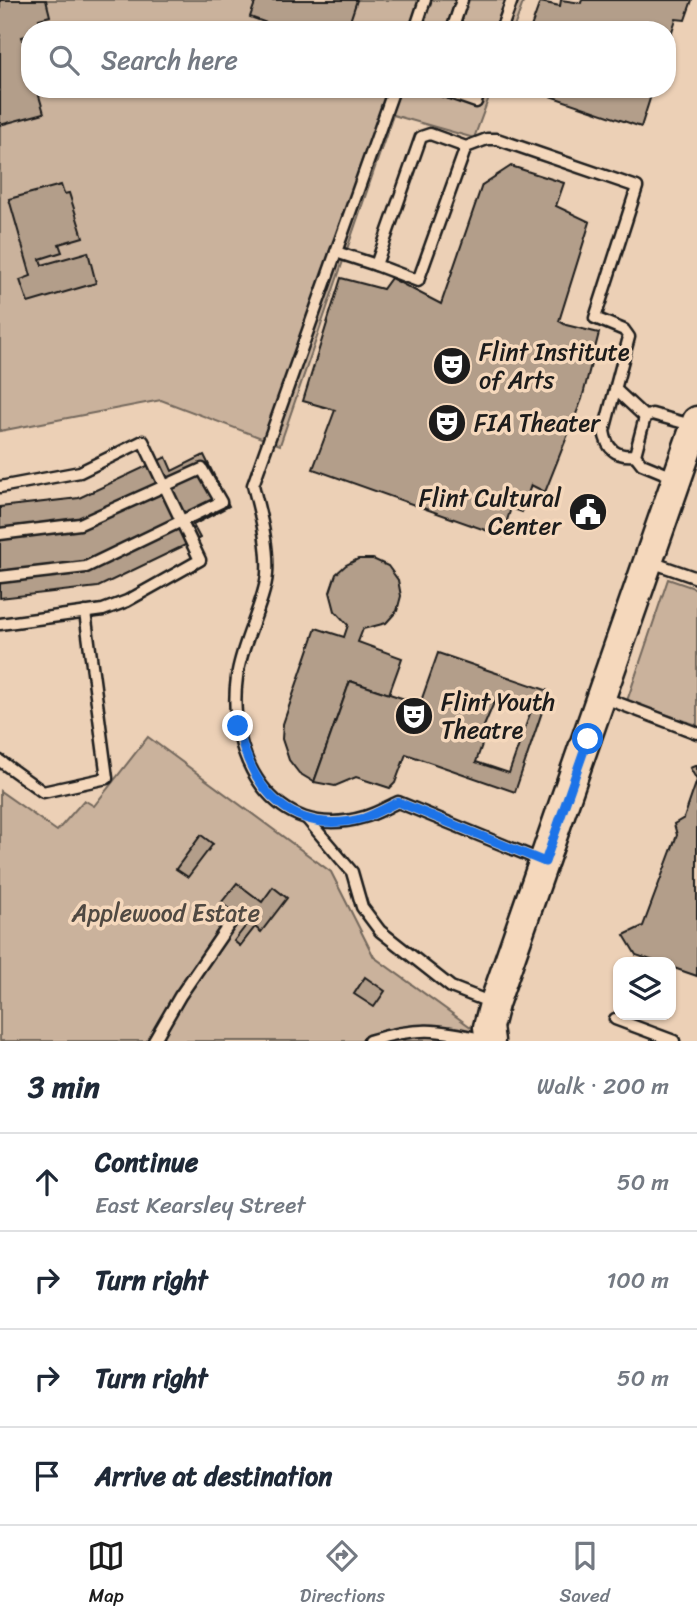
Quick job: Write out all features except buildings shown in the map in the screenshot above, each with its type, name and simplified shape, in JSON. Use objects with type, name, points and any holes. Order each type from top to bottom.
[{"type":"street","points":[[490,1041],[488,1027],[494,1004],[696,424]]},
{"type":"lane","points":[[418,21],[425,0]]},
{"type":"lane","points":[[455,21],[462,0]]},
{"type":"lane","points":[[504,21],[512,0]]},
{"type":"lane","points":[[391,98],[253,485],[264,529],[267,578],[244,644],[234,704],[244,754],[251,771],[268,793],[287,810],[308,820],[352,872],[362,907],[380,930],[452,987],[494,1004]]},
{"type":"lane","points":[[376,265],[421,137],[430,134],[466,146],[487,139],[497,139],[637,187],[595,318],[624,330],[629,337],[604,431],[606,444],[623,456],[635,455]]},
{"type":"lane","points":[[336,252],[418,281],[466,146]]},
{"type":"lane","points":[[616,390],[645,417]]},
{"type":"lane","points":[[645,417],[652,414],[696,424]]},
{"type":"lane","points":[[635,455],[645,417]]},
{"type":"lane","points":[[0,487],[80,472],[143,441],[200,560],[127,601],[85,612],[0,624]]},
{"type":"lane","points":[[635,455],[642,464],[676,478]]},
{"type":"lane","points":[[0,534],[80,524],[202,469],[221,502],[86,567],[0,577]]},
{"type":"lane","points":[[648,561],[697,578]]},
{"type":"lane","points":[[0,761],[43,792],[107,778],[85,612]]},
{"type":"lane","points":[[602,697],[697,733]]},
{"type":"lane","points":[[308,820],[364,817],[398,802],[545,862]]},
{"type":"lane","points":[[154,1041],[180,996],[233,919]]},
{"type":"lane","points":[[618,1020],[674,1041]]},
{"type":"lane","points":[[369,1041],[414,1029],[443,1030],[490,1041]]},
{"type":"green space","points":[[0,0],[524,0],[516,21],[21,21],[21,98],[489,98],[474,138],[393,115],[280,445],[161,400],[0,431]]},
{"type":"green space","points":[[668,579],[697,589],[697,725],[627,701]]},
{"type":"green space","name":"Applewood Estate","points":[[148,737],[331,872],[374,957],[490,1041],[0,1041],[0,791],[57,831],[84,800],[94,806]]},
{"type":"place","name":"Flint Institute of Arts","points":[[452,366]]},
{"type":"place","name":"FIA Theater","points":[[447,423]]},
{"type":"place","name":"Flint Cultural Center","points":[[588,512]]},
{"type":"place","name":"Flint Youth Theatre","points":[[414,716]]},
{"type":"route","points":[[238,726],[251,771],[268,793],[287,810],[308,820],[337,821],[364,817],[398,802],[545,862],[588,739]]}]
